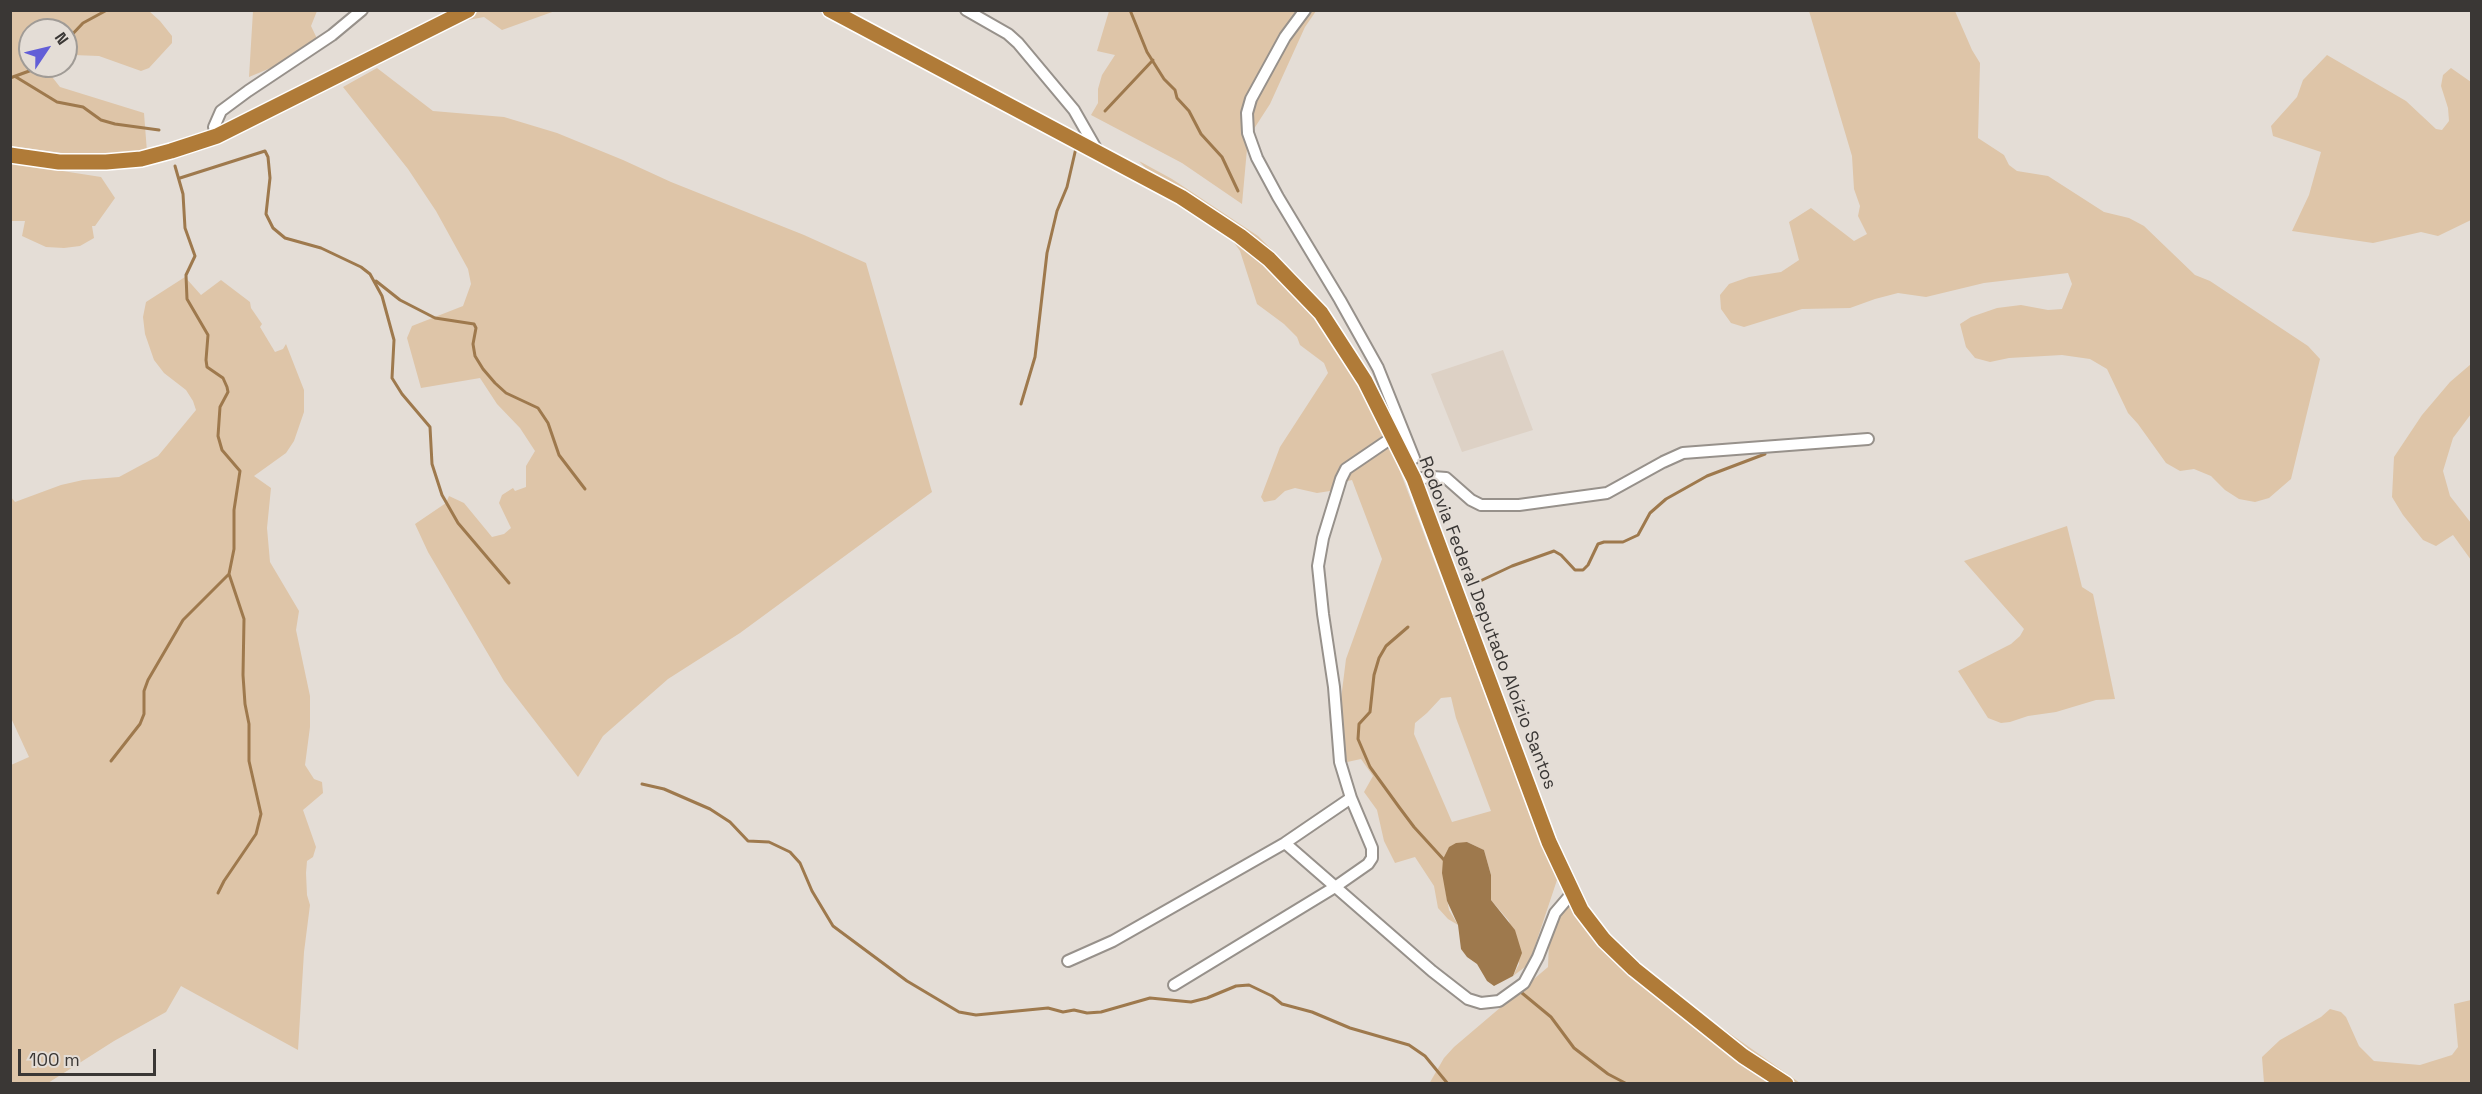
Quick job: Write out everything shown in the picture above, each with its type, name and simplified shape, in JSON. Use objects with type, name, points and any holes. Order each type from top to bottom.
[{"type":"highway","points":[[10,155],[58,162],[106,162],[151,156],[217,136],[468,10]]},
{"type":"highway","name":"Rodovia Federal Deputado Aloízio Santos","points":[[830,10],[1181,197],[1240,236],[1269,259],[1308,298],[1332,329],[1400,442],[1549,842],[1581,910],[1604,940],[1634,969],[1743,1056],[1786,1083]]},
{"type":"street","points":[[217,136],[214,127],[222,111],[332,35],[362,10]]},
{"type":"street","points":[[966,10],[1008,34],[1018,43],[1074,110],[1099,152]]},
{"type":"street","points":[[1174,985],[1335,887],[1368,864],[1372,858],[1372,848],[1351,798],[1340,762],[1334,687],[1318,566],[1341,479],[1346,469],[1400,442],[1378,368],[1278,197],[1257,158],[1248,133],[1247,113],[1251,99],[1285,37],[1305,10]]},
{"type":"street","points":[[1414,480],[1433,477],[1446,478],[1471,500],[1481,505],[1538,504],[1607,494],[1683,453],[1868,439]]},
{"type":"street","points":[[1068,961],[1113,940],[1285,843],[1351,798]]},
{"type":"street","points":[[1285,843],[1432,971],[1468,999],[1491,1003],[1524,983],[1530,976],[1555,913],[1573,892]]},
{"type":"shaded area","points":[[10,11],[149,11],[172,36],[172,43],[149,68],[141,71],[99,56],[78,55],[78,18],[18,18],[18,78],[53,78],[60,87],[144,113],[147,152],[112,156],[62,153],[11,146]]},
{"type":"shaded area","points":[[253,11],[317,11],[311,26],[321,47],[249,77]]},
{"type":"shaded area","points":[[471,11],[555,11],[502,30],[484,17],[447,24]]},
{"type":"shaded area","points":[[1109,11],[1316,11],[1305,27],[1270,104],[1248,138],[1242,204],[1182,163],[1091,115],[1098,103],[1098,89],[1102,75],[1115,55],[1097,51]]},
{"type":"shaded area","points":[[1809,11],[1955,11],[1980,63],[1978,138],[2004,155],[2009,165],[2017,171],[2048,176],[2104,212],[2129,218],[2144,226],[2195,275],[2210,281],[2308,346],[2320,359],[2291,479],[2269,498],[2255,502],[2239,499],[2225,490],[2211,476],[2194,469],[2180,471],[2166,463],[2128,413],[2107,369],[2090,359],[2062,355],[2009,358],[1990,362],[1975,358],[1966,347],[1960,324],[1971,317],[1997,308],[2021,305],[2048,310],[2062,309],[2072,284],[2068,273],[1984,283],[1926,297],[1898,293],[1850,308],[1802,309],[1744,327],[1731,323],[1721,309],[1720,295],[1729,284],[1749,277],[1781,272],[1799,260],[1789,222],[1811,208],[1854,241],[1867,234],[1858,216],[1860,206],[1854,189],[1852,156]]},
{"type":"shaded area","points":[[2327,55],[2406,101],[2436,129],[2442,130],[2449,121],[2448,108],[2441,86],[2443,75],[2451,68],[2471,82],[2471,220],[2438,236],[2421,232],[2373,243],[2292,231],[2309,195],[2321,152],[2273,136],[2271,126],[2297,97],[2303,80]]},
{"type":"shaded area","points":[[377,68],[433,111],[504,117],[557,133],[866,263],[932,492],[740,633],[668,679],[603,736],[578,777],[504,681],[428,552],[415,524],[446,503],[449,496],[464,503],[492,537],[504,534],[511,528],[499,503],[502,495],[513,488],[515,491],[526,487],[526,466],[535,451],[520,428],[497,404],[480,378],[421,388],[407,338],[412,326],[463,306],[471,284],[468,269],[436,211],[408,169],[343,87]]},
{"type":"shaded area","points":[[1139,161],[1172,179],[1258,236],[1297,275],[1336,327],[1369,390],[1530,812],[1559,874],[1529,964],[1513,976],[1519,964],[1509,921],[1491,900],[1491,875],[1484,850],[1467,842],[1445,888],[1449,910],[1458,925],[1448,919],[1438,908],[1434,886],[1415,857],[1395,863],[1384,841],[1377,810],[1364,792],[1373,776],[1361,759],[1338,764],[1338,723],[1346,659],[1382,559],[1352,480],[1343,482],[1330,491],[1317,493],[1295,488],[1285,491],[1275,500],[1264,502],[1261,497],[1280,447],[1328,373],[1324,363],[1300,345],[1297,337],[1284,324],[1257,304],[1240,251],[1231,238],[1155,178]],"holes":[[[1451,697],[1456,718],[1491,811],[1452,822],[1414,734],[1415,723],[1441,698]]]},
{"type":"shaded area","points":[[11,163],[101,177],[115,198],[95,226],[92,226],[94,238],[80,246],[64,248],[46,247],[22,236],[25,221],[11,221]]},
{"type":"shaded area","points":[[185,277],[201,295],[221,280],[250,302],[251,308],[262,324],[260,327],[275,352],[283,349],[286,344],[304,390],[304,412],[294,441],[286,453],[254,476],[271,488],[267,528],[270,562],[299,611],[296,630],[310,696],[310,727],[305,765],[314,779],[322,782],[323,793],[303,810],[316,847],[313,857],[307,861],[307,895],[310,905],[304,952],[298,1050],[181,986],[166,1012],[114,1041],[48,1083],[11,1083],[11,765],[29,757],[11,718],[11,497],[15,502],[61,485],[83,480],[119,477],[158,456],[196,410],[186,390],[164,373],[154,360],[145,334],[143,317],[146,302]]},
{"type":"shaded area","points":[[1503,350],[1533,430],[1462,452],[1431,374]]},
{"type":"shaded area","points":[[2471,364],[2471,414],[2453,438],[2443,471],[2450,496],[2471,523],[2471,560],[2453,535],[2436,546],[2423,540],[2392,497],[2394,457],[2422,415],[2450,382]]},
{"type":"shaded area","points":[[2067,526],[2082,587],[2093,594],[2115,699],[2096,700],[2056,712],[2001,723],[1988,718],[1958,671],[2011,644],[2024,629],[1964,561]]},
{"type":"shaded area","points":[[1467,842],[1484,850],[1491,875],[1491,900],[1515,930],[1522,953],[1513,976],[1494,986],[1487,981],[1477,964],[1461,949],[1458,925],[1447,901],[1442,873],[1443,859],[1449,847],[1456,843]]},
{"type":"shaded area","points":[[1561,902],[1582,907],[1618,950],[1800,1083],[1429,1084],[1444,1058],[1454,1047],[1548,967],[1549,941]]},
{"type":"shaded area","points":[[2471,1000],[2471,1083],[2264,1083],[2262,1057],[2280,1040],[2321,1017],[2330,1009],[2341,1012],[2346,1017],[2359,1046],[2374,1061],[2420,1065],[2452,1055],[2458,1047],[2454,1004]]},
{"type":"waterway","points":[[78,28],[83,23],[107,10]]},
{"type":"waterway","points":[[140,10],[146,10]]},
{"type":"waterway","points":[[1130,10],[1147,52],[1164,79],[1175,90],[1177,98],[1189,111],[1201,134],[1222,157],[1238,191]]},
{"type":"waterway","points":[[1105,111],[1153,60]]},
{"type":"waterway","points":[[10,78],[18,75]]},
{"type":"waterway","points":[[16,77],[57,102],[83,107],[101,120],[159,130]]},
{"type":"waterway","points":[[1021,404],[1035,357],[1047,253],[1076,148]]},
{"type":"waterway","points":[[180,178],[265,151],[268,157],[270,178],[266,214],[273,228],[285,238],[321,248],[361,267],[370,274],[382,296],[394,340],[392,378],[402,394],[430,427],[432,464],[442,495],[458,523],[509,583]]},
{"type":"waterway","points":[[175,166],[183,194],[185,228],[195,256],[186,275],[187,299],[208,335],[207,367],[223,378],[227,387],[228,392],[220,407],[218,436],[222,450],[240,471],[234,510],[234,549],[229,574],[244,619],[243,675],[249,724],[249,761],[261,814],[256,834],[218,893]]},
{"type":"waterway","points":[[376,281],[400,300],[435,318],[474,324],[476,328],[473,344],[475,356],[483,369],[506,393],[538,408],[548,423],[559,455],[585,489]]},
{"type":"waterway","points":[[1478,582],[1512,566],[1554,551],[1575,570],[1583,570],[1588,565],[1598,544],[1623,542],[1638,535],[1650,513],[1666,499],[1707,476],[1765,454]]},
{"type":"waterway","points":[[111,761],[140,724],[144,714],[144,691],[148,680],[183,620],[229,574]]},
{"type":"waterway","points":[[1408,627],[1386,646],[1379,658],[1374,675],[1370,712],[1359,724],[1358,739],[1370,767],[1414,827],[1445,861]]},
{"type":"waterway","points":[[642,784],[664,789],[710,809],[730,822],[748,841],[769,842],[790,852],[800,863],[812,891],[833,926],[907,981],[959,1012],[976,1015],[1048,1008],[1063,1012],[1074,1010],[1087,1013],[1101,1012],[1150,998],[1191,1002],[1236,986],[1249,985],[1272,996],[1282,1004],[1312,1012],[1350,1028],[1409,1045],[1425,1056],[1448,1084]]},
{"type":"waterway","points":[[1522,993],[1551,1017],[1574,1048],[1608,1074],[1627,1084]]}]
